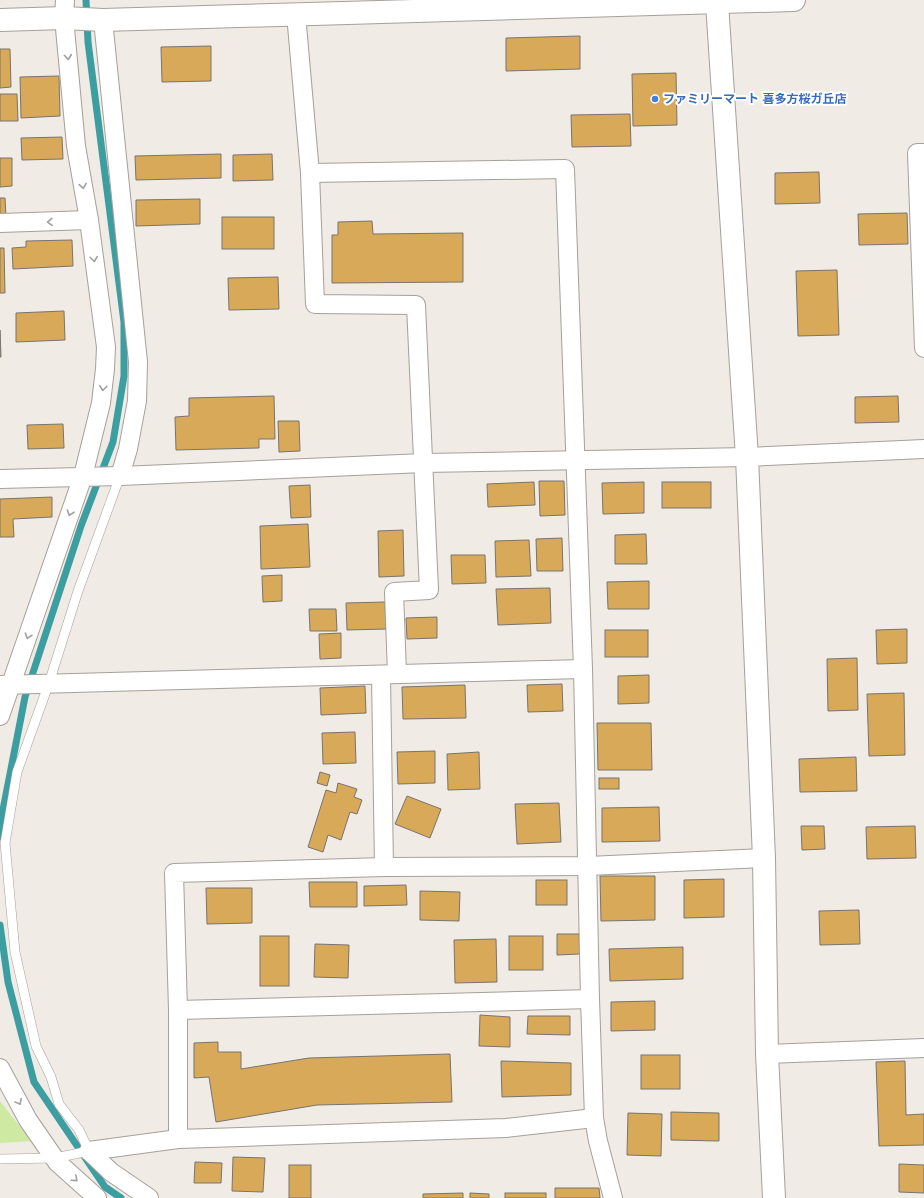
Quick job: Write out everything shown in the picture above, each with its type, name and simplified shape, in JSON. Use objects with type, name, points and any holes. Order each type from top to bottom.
[{"type":"street","points":[[0,20],[65,9],[104,20],[794,0]]},
{"type":"street","points":[[717,3],[747,457],[764,858],[767,1054],[774,1198]]},
{"type":"street","points":[[0,716],[5,685],[83,476],[101,403],[106,347],[89,220],[76,146],[65,9]]},
{"type":"street","points":[[296,14],[310,173],[314,304],[416,305],[429,590],[394,592],[389,674],[384,867]]},
{"type":"street","points":[[104,20],[138,362],[137,401],[128,449],[120,476]]},
{"type":"street","points":[[924,153],[917,153],[924,348]]},
{"type":"street","points":[[310,173],[565,169],[582,669],[594,1118],[612,1198]]},
{"type":"street","points":[[0,224],[89,220]]},
{"type":"street","points":[[0,479],[120,476],[424,463],[747,457],[924,449]]},
{"type":"street","points":[[5,685],[582,669]]},
{"type":"street","points":[[178,1139],[178,1010],[174,873],[384,867],[588,866],[764,858]]},
{"type":"street","points":[[178,1010],[590,999]]},
{"type":"street","points":[[767,1054],[924,1048]]},
{"type":"street","points":[[0,1068],[28,1120],[55,1158],[97,1198]]},
{"type":"street","points":[[90,1151],[178,1139],[506,1128],[594,1118]]},
{"type":"street","points":[[90,1151],[111,1172],[148,1198]]},
{"type":"lane","points":[[0,1159],[55,1158],[90,1151],[79,1130],[58,1104],[51,1077],[36,1046],[15,952],[4,843],[17,772],[49,684],[78,591],[120,476]]},
{"type":"green space","points":[[0,1101],[31,1141],[0,1143]]},
{"type":"building","points":[[580,36],[580,69],[506,71],[506,38]]},
{"type":"building","points":[[211,46],[211,81],[162,82],[161,47]]},
{"type":"building","points":[[0,49],[10,49],[11,87],[0,88]]},
{"type":"building","name":"ファミリーマート 喜多方桜ガ丘店","points":[[676,73],[677,125],[633,126],[632,74]]},
{"type":"building","points":[[59,76],[60,116],[21,118],[20,77]]},
{"type":"building","points":[[0,94],[17,94],[18,121],[0,121]]},
{"type":"building","points":[[630,114],[631,146],[572,147],[571,115]]},
{"type":"building","points":[[62,137],[63,159],[22,160],[21,138]]},
{"type":"building","points":[[221,154],[221,178],[136,180],[135,156]]},
{"type":"building","points":[[272,154],[273,180],[233,181],[233,155]]},
{"type":"building","points":[[0,158],[12,158],[12,186],[0,187]]},
{"type":"building","points":[[819,172],[820,203],[775,204],[775,173]]},
{"type":"building","points":[[0,198],[5,198],[6,216],[0,216]]},
{"type":"building","points":[[200,199],[200,224],[136,226],[136,200]]},
{"type":"building","points":[[907,213],[908,244],[859,245],[858,214]]},
{"type":"building","points":[[222,217],[274,217],[274,249],[222,249]]},
{"type":"building","points":[[372,221],[373,234],[463,233],[463,282],[332,283],[332,235],[338,235],[338,222]]},
{"type":"building","points":[[72,240],[73,266],[13,269],[12,248],[26,247],[26,241]]},
{"type":"building","points":[[0,248],[4,248],[5,293],[0,293]]},
{"type":"building","points":[[837,270],[839,335],[798,336],[796,271]]},
{"type":"building","points":[[278,277],[279,309],[229,310],[228,278]]},
{"type":"building","points":[[64,311],[65,340],[16,342],[16,313]]},
{"type":"building","points":[[0,330],[1,357],[0,357]]},
{"type":"building","points":[[274,396],[275,439],[259,439],[259,448],[176,450],[175,417],[189,416],[189,398]]},
{"type":"building","points":[[898,396],[899,422],[855,423],[855,397]]},
{"type":"building","points":[[278,421],[299,421],[300,451],[279,452]]},
{"type":"building","points":[[63,424],[64,448],[28,449],[27,425]]},
{"type":"building","points":[[539,481],[564,481],[565,515],[540,516]]},
{"type":"building","points":[[534,482],[535,505],[488,507],[487,484]]},
{"type":"building","points":[[644,482],[644,513],[603,514],[602,483]]},
{"type":"building","points":[[662,482],[711,482],[711,508],[662,508]]},
{"type":"building","points":[[310,485],[311,517],[291,518],[289,486]]},
{"type":"building","points":[[52,497],[52,517],[13,519],[14,537],[0,537],[0,499]]},
{"type":"building","points":[[308,524],[310,567],[261,569],[260,526]]},
{"type":"building","points":[[403,530],[404,576],[379,577],[378,531]]},
{"type":"building","points":[[646,534],[647,564],[615,564],[615,535]]},
{"type":"building","points":[[562,538],[563,571],[537,571],[536,539]]},
{"type":"building","points":[[529,540],[531,576],[496,577],[495,541]]},
{"type":"building","points":[[451,555],[485,555],[486,583],[452,584]]},
{"type":"building","points":[[282,575],[282,601],[263,602],[262,576]]},
{"type":"building","points":[[649,581],[649,609],[608,609],[607,582]]},
{"type":"building","points":[[550,588],[551,623],[498,625],[496,589]]},
{"type":"building","points":[[385,602],[386,629],[347,630],[346,603]]},
{"type":"building","points":[[309,609],[336,609],[337,631],[310,631]]},
{"type":"building","points":[[437,617],[437,638],[407,639],[406,618]]},
{"type":"building","points":[[907,629],[907,663],[877,664],[876,630]]},
{"type":"building","points":[[605,630],[648,630],[648,657],[605,657]]},
{"type":"building","points":[[341,633],[341,658],[320,659],[319,634]]},
{"type":"building","points":[[857,658],[858,710],[828,711],[827,659]]},
{"type":"building","points":[[649,675],[649,703],[618,704],[618,676]]},
{"type":"building","points":[[562,684],[563,711],[528,712],[527,685]]},
{"type":"building","points":[[465,685],[466,718],[403,719],[402,687]]},
{"type":"building","points":[[365,686],[366,713],[321,715],[320,688]]},
{"type":"building","points":[[904,693],[905,755],[869,756],[867,694]]},
{"type":"building","points":[[597,723],[651,723],[652,770],[598,770]]},
{"type":"building","points":[[355,732],[356,763],[323,764],[322,733]]},
{"type":"building","points":[[435,751],[435,783],[398,784],[397,752]]},
{"type":"building","points":[[479,752],[480,789],[448,790],[447,754]]},
{"type":"building","points":[[856,757],[857,791],[800,792],[799,759]]},
{"type":"building","points":[[320,772],[330,775],[327,786],[317,783]]},
{"type":"building","points":[[599,778],[619,778],[619,789],[599,789]]},
{"type":"building","points":[[338,783],[357,789],[354,797],[362,800],[357,814],[350,812],[341,840],[328,835],[323,852],[308,847],[326,790],[336,793]]},
{"type":"building","points":[[407,796],[441,809],[430,838],[395,824]]},
{"type":"building","points":[[559,803],[561,842],[517,844],[515,804]]},
{"type":"building","points":[[659,807],[660,841],[602,842],[602,808]]},
{"type":"building","points":[[801,826],[824,826],[825,849],[802,850]]},
{"type":"building","points":[[915,826],[916,858],[867,859],[866,827]]},
{"type":"building","points":[[600,876],[655,876],[655,920],[601,921]]},
{"type":"building","points":[[724,879],[724,917],[684,918],[684,880]]},
{"type":"building","points":[[536,880],[567,880],[567,905],[536,905]]},
{"type":"building","points":[[309,882],[357,882],[357,907],[310,907]]},
{"type":"building","points":[[406,885],[407,905],[364,906],[364,886]]},
{"type":"building","points":[[206,888],[252,888],[252,923],[207,924]]},
{"type":"building","points":[[420,891],[460,892],[459,921],[420,920]]},
{"type":"building","points":[[859,910],[860,944],[820,945],[819,911]]},
{"type":"building","points":[[557,934],[579,934],[580,954],[557,955]]},
{"type":"building","points":[[260,936],[289,936],[289,986],[260,986]]},
{"type":"building","points":[[509,936],[543,936],[543,970],[509,970]]},
{"type":"building","points":[[496,939],[497,982],[455,983],[454,940]]},
{"type":"building","points":[[315,944],[349,945],[348,978],[314,977]]},
{"type":"building","points":[[683,947],[683,979],[610,981],[609,949]]},
{"type":"building","points":[[655,1001],[655,1030],[611,1031],[611,1002]]},
{"type":"building","points":[[480,1015],[510,1017],[510,1047],[479,1046]]},
{"type":"building","points":[[528,1016],[570,1016],[570,1035],[527,1034]]},
{"type":"building","points":[[218,1042],[218,1052],[241,1052],[241,1069],[309,1058],[450,1054],[452,1102],[317,1105],[216,1122],[209,1077],[194,1078],[194,1043]]},
{"type":"building","points":[[641,1055],[680,1055],[680,1089],[641,1089]]},
{"type":"building","points":[[501,1061],[571,1063],[571,1095],[502,1097]]},
{"type":"building","points":[[905,1061],[906,1115],[924,1114],[924,1145],[879,1146],[876,1062]]},
{"type":"building","points":[[671,1112],[719,1113],[719,1141],[671,1140]]},
{"type":"building","points":[[628,1113],[662,1114],[661,1156],[627,1155]]},
{"type":"building","points":[[233,1157],[265,1158],[263,1192],[232,1191]]},
{"type":"building","points":[[195,1162],[222,1163],[221,1183],[194,1183]]},
{"type":"building","points":[[899,1164],[924,1165],[924,1193],[899,1192]]},
{"type":"building","points":[[289,1165],[311,1165],[311,1198],[289,1198]]},
{"type":"building","points":[[555,1188],[599,1188],[600,1198],[555,1198]]},
{"type":"building","points":[[463,1193],[463,1198],[423,1198],[423,1194]]},
{"type":"building","points":[[470,1193],[489,1194],[489,1198],[470,1198]]},
{"type":"building","points":[[505,1193],[546,1193],[546,1198],[505,1198]]},
{"type":"waterway","points":[[0,837],[2,815],[25,697],[81,526],[113,442],[124,376],[124,322],[88,42],[86,0]]},
{"type":"waterway","points":[[0,925],[8,982],[34,1082],[105,1187],[121,1198]]},
{"type":"place","name":"ファミリーマート 喜多方桜ガ丘店","points":[[655,99]]}]
